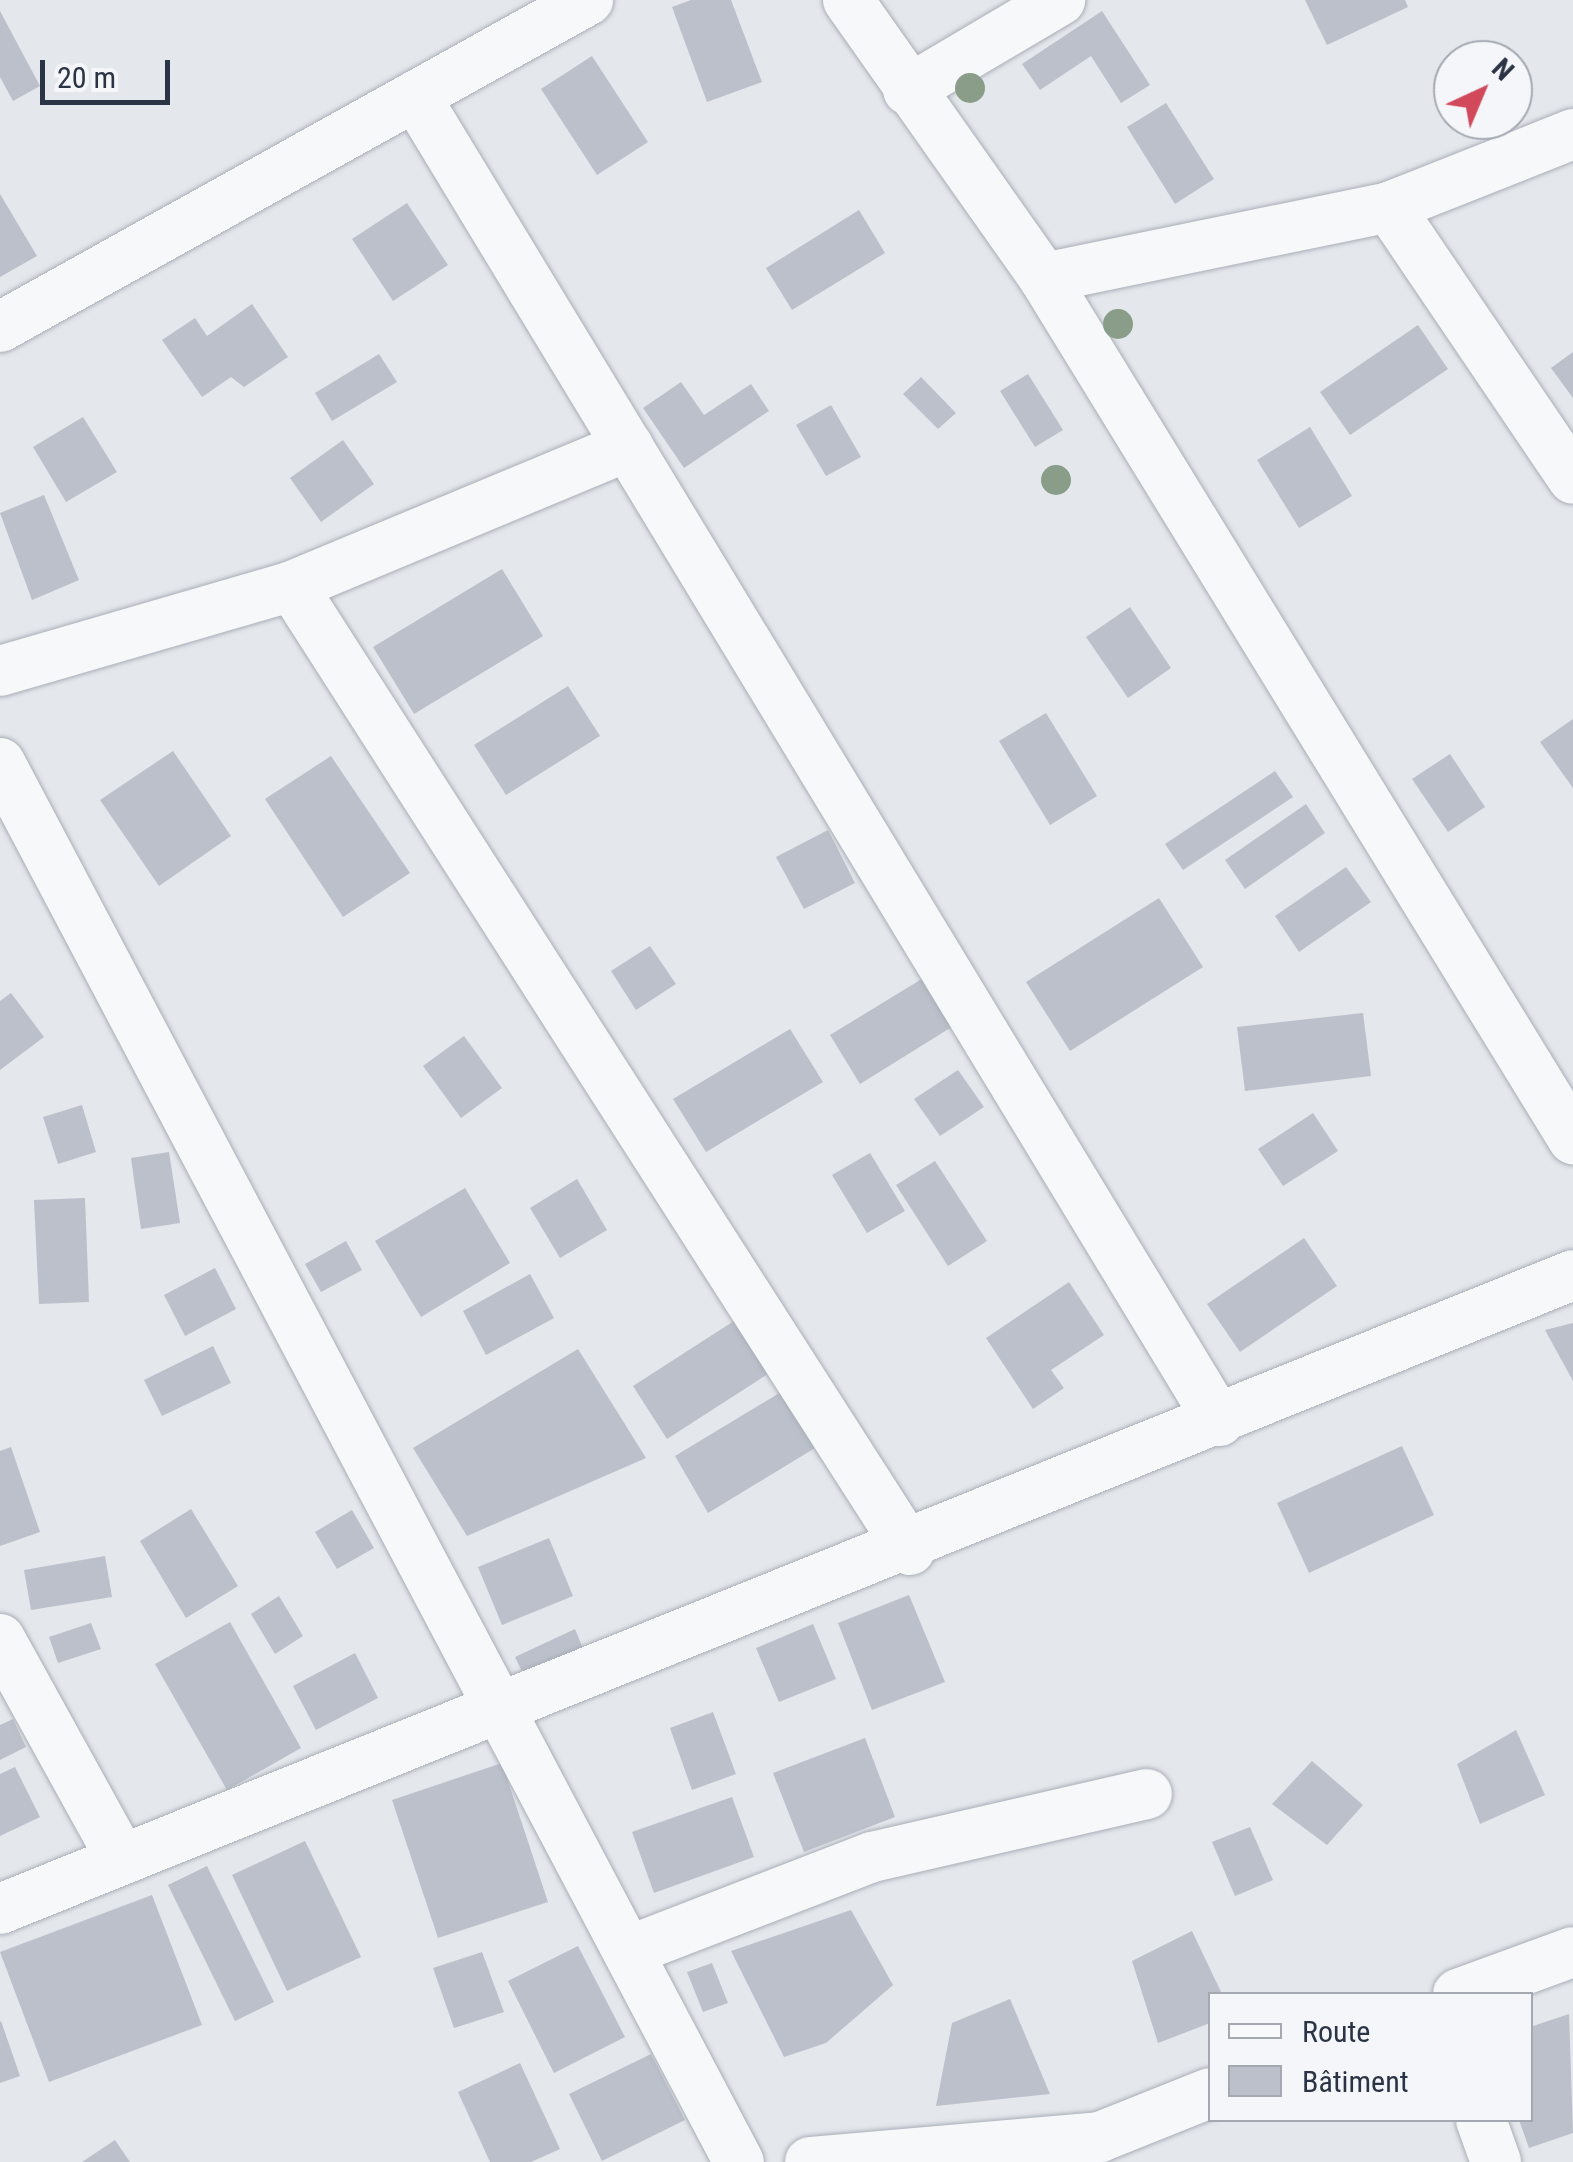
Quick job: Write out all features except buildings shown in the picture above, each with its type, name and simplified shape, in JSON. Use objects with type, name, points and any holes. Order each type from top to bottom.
[{"type":"street","points":[[0,328],[588,0]]},
{"type":"street","points":[[848,0],[1044,278],[1573,1140]]},
{"type":"street","points":[[908,90],[1060,0]]},
{"type":"street","points":[[415,96],[1219,1421]]},
{"type":"street","points":[[1044,278],[1389,207],[1573,134]]},
{"type":"street","points":[[1389,207],[1573,479]]},
{"type":"street","points":[[0,671],[292,586],[628,446]]},
{"type":"street","points":[[292,586],[910,1550]]},
{"type":"street","points":[[0,763],[503,1704],[739,2162]]},
{"type":"street","points":[[0,1909],[503,1704],[910,1550],[1573,1275]]},
{"type":"street","points":[[0,1638],[120,1858]]},
{"type":"street","points":[[631,1950],[872,1857],[1147,1794]]},
{"type":"street","points":[[1463,1992],[1573,1952]]},
{"type":"street","points":[[810,2162],[1104,2150],[1208,2094]]},
{"type":"street","points":[[1482,2122],[1496,2162]]}]
